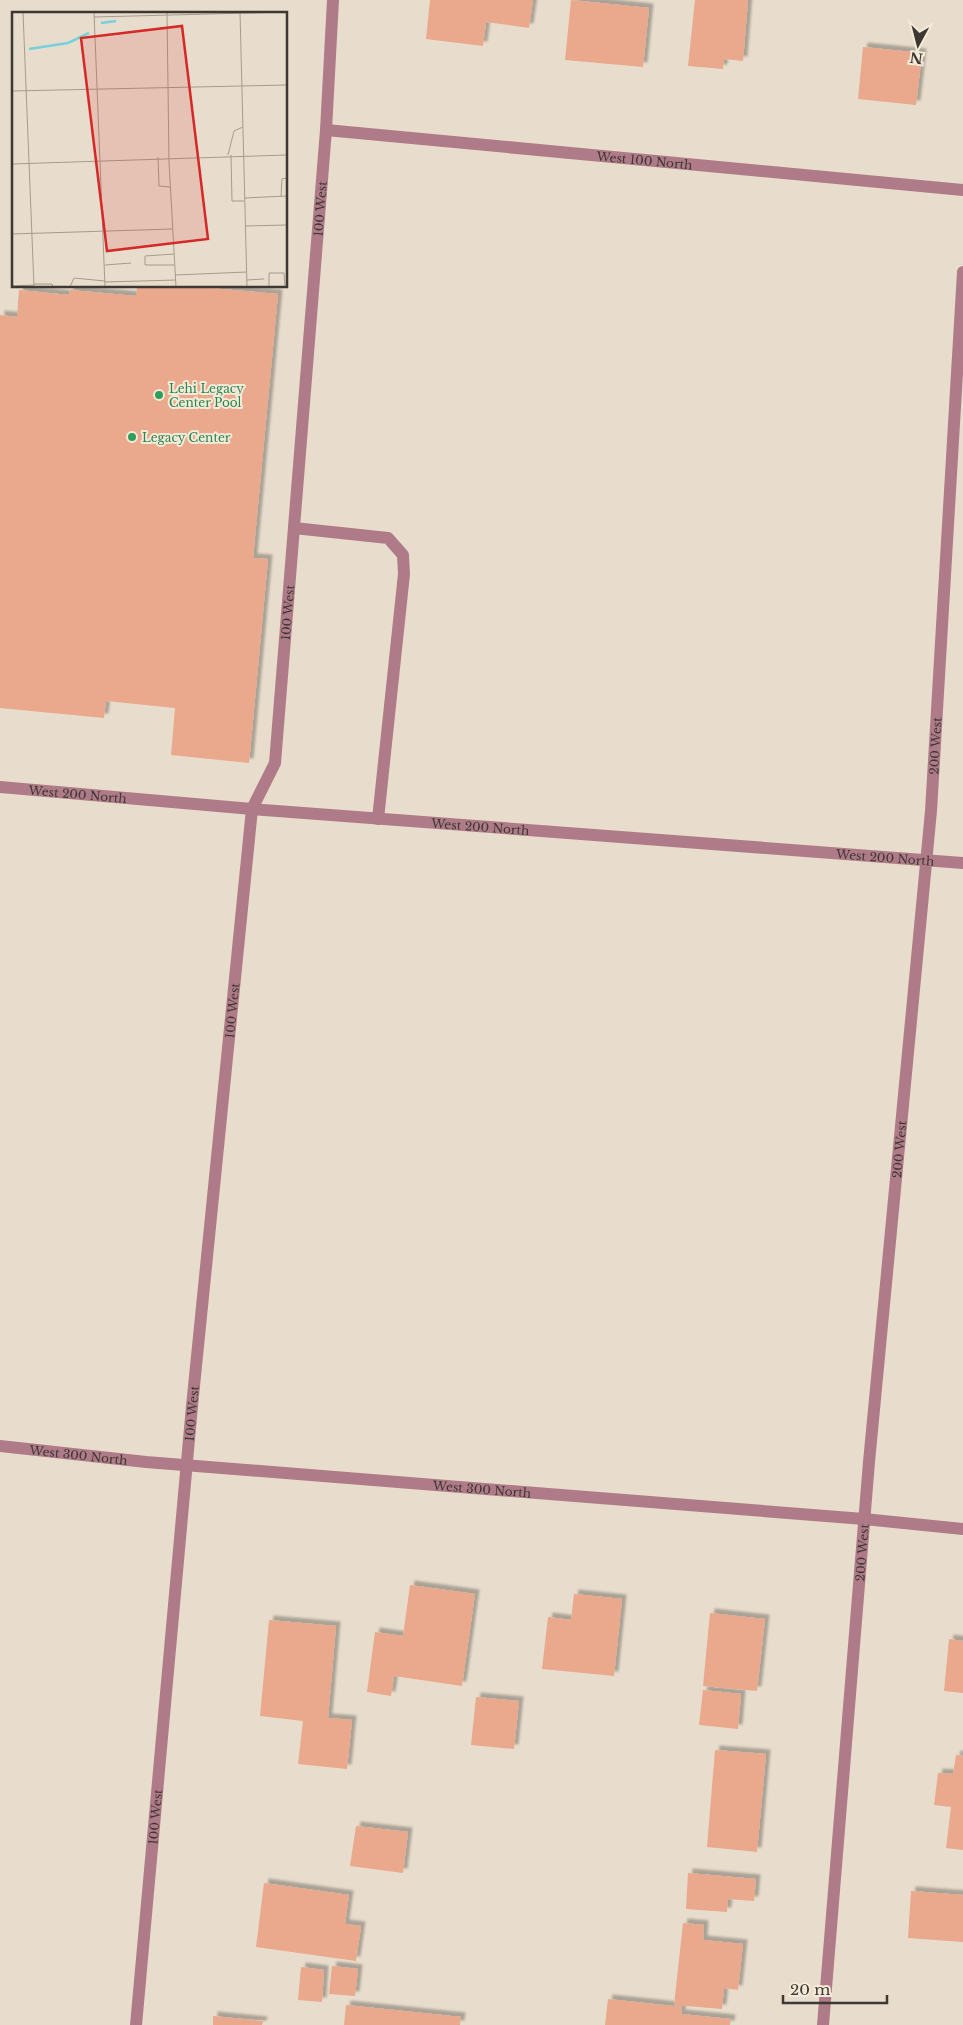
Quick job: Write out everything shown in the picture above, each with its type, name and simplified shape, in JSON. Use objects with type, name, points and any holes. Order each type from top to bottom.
[{"type":"street","name":"100 West","points":[[136,2025],[186,1465],[252,809],[275,764],[326,130],[333,0]]},
{"type":"street","name":"West 100 North","points":[[326,130],[963,190]]},
{"type":"street","name":"200 West","points":[[823,2025],[864,1519],[927,860],[963,272]]},
{"type":"street","points":[[294,528],[388,538],[403,555],[404,574],[378,819]]},
{"type":"street","name":"West 200 North","points":[[0,787],[378,819],[963,863]]},
{"type":"street","name":"West 300 North","points":[[0,1446],[186,1465],[864,1519],[963,1529]]},
{"type":"building","points":[[430,0],[533,0],[529,28],[486,22],[483,46],[426,39]]},
{"type":"building","points":[[571,0],[649,8],[643,67],[565,60]]},
{"type":"building","points":[[695,0],[748,0],[743,61],[724,59],[723,69],[688,66]]},
{"type":"building","points":[[863,47],[922,53],[916,105],[858,99]]},
{"type":"building","name":"Legacy Center","points":[[137,288],[209,288],[278,294],[253,558],[268,559],[249,763],[171,755],[175,708],[106,701],[104,718],[0,708],[0,315],[17,317],[19,290],[69,295],[70,290],[136,296]]},
{"type":"building","points":[[410,1585],[475,1594],[462,1686],[394,1676],[391,1696],[367,1692],[375,1632],[403,1636]]},
{"type":"building","points":[[574,1594],[622,1599],[614,1676],[542,1669],[548,1617],[571,1620]]},
{"type":"building","points":[[710,1613],[765,1619],[757,1691],[703,1686]]},
{"type":"building","points":[[269,1620],[336,1626],[328,1718],[352,1720],[347,1769],[298,1764],[303,1721],[260,1716]]},
{"type":"building","points":[[949,1639],[963,1641],[963,1693],[944,1691]]},
{"type":"building","points":[[703,1690],[741,1694],[738,1729],[699,1725]]},
{"type":"building","points":[[476,1697],[519,1701],[514,1749],[471,1745]]},
{"type":"building","points":[[715,1750],[766,1754],[757,1852],[707,1847]]},
{"type":"building","points":[[956,1755],[963,1756],[963,1850],[946,1848],[951,1807],[934,1805],[938,1773],[953,1774]]},
{"type":"building","points":[[356,1826],[408,1832],[403,1873],[350,1866]]},
{"type":"building","points":[[688,1873],[756,1879],[754,1901],[728,1899],[727,1912],[686,1909]]},
{"type":"building","points":[[264,1883],[349,1895],[345,1924],[361,1926],[356,1961],[256,1947]]},
{"type":"building","points":[[911,1891],[963,1895],[963,1942],[908,1938]]},
{"type":"building","points":[[683,1923],[704,1925],[703,1940],[743,1944],[738,1990],[724,1988],[722,2009],[674,2005]]},
{"type":"building","points":[[332,1966],[358,1969],[355,1996],[329,1994]]},
{"type":"building","points":[[301,1967],[324,1970],[322,2002],[298,2000]]},
{"type":"building","points":[[608,1999],[682,2007],[681,2014],[731,2019],[730,2025],[605,2025]]},
{"type":"building","points":[[346,2005],[461,2017],[460,2025],[344,2025]]},
{"type":"building","points":[[213,2016],[263,2021],[262,2025],[213,2025]]},
{"type":"place","name":"Lehi Legacy Center Pool","points":[[159,395]]},
{"type":"place","name":"Legacy Center","points":[[132,437]]}]
